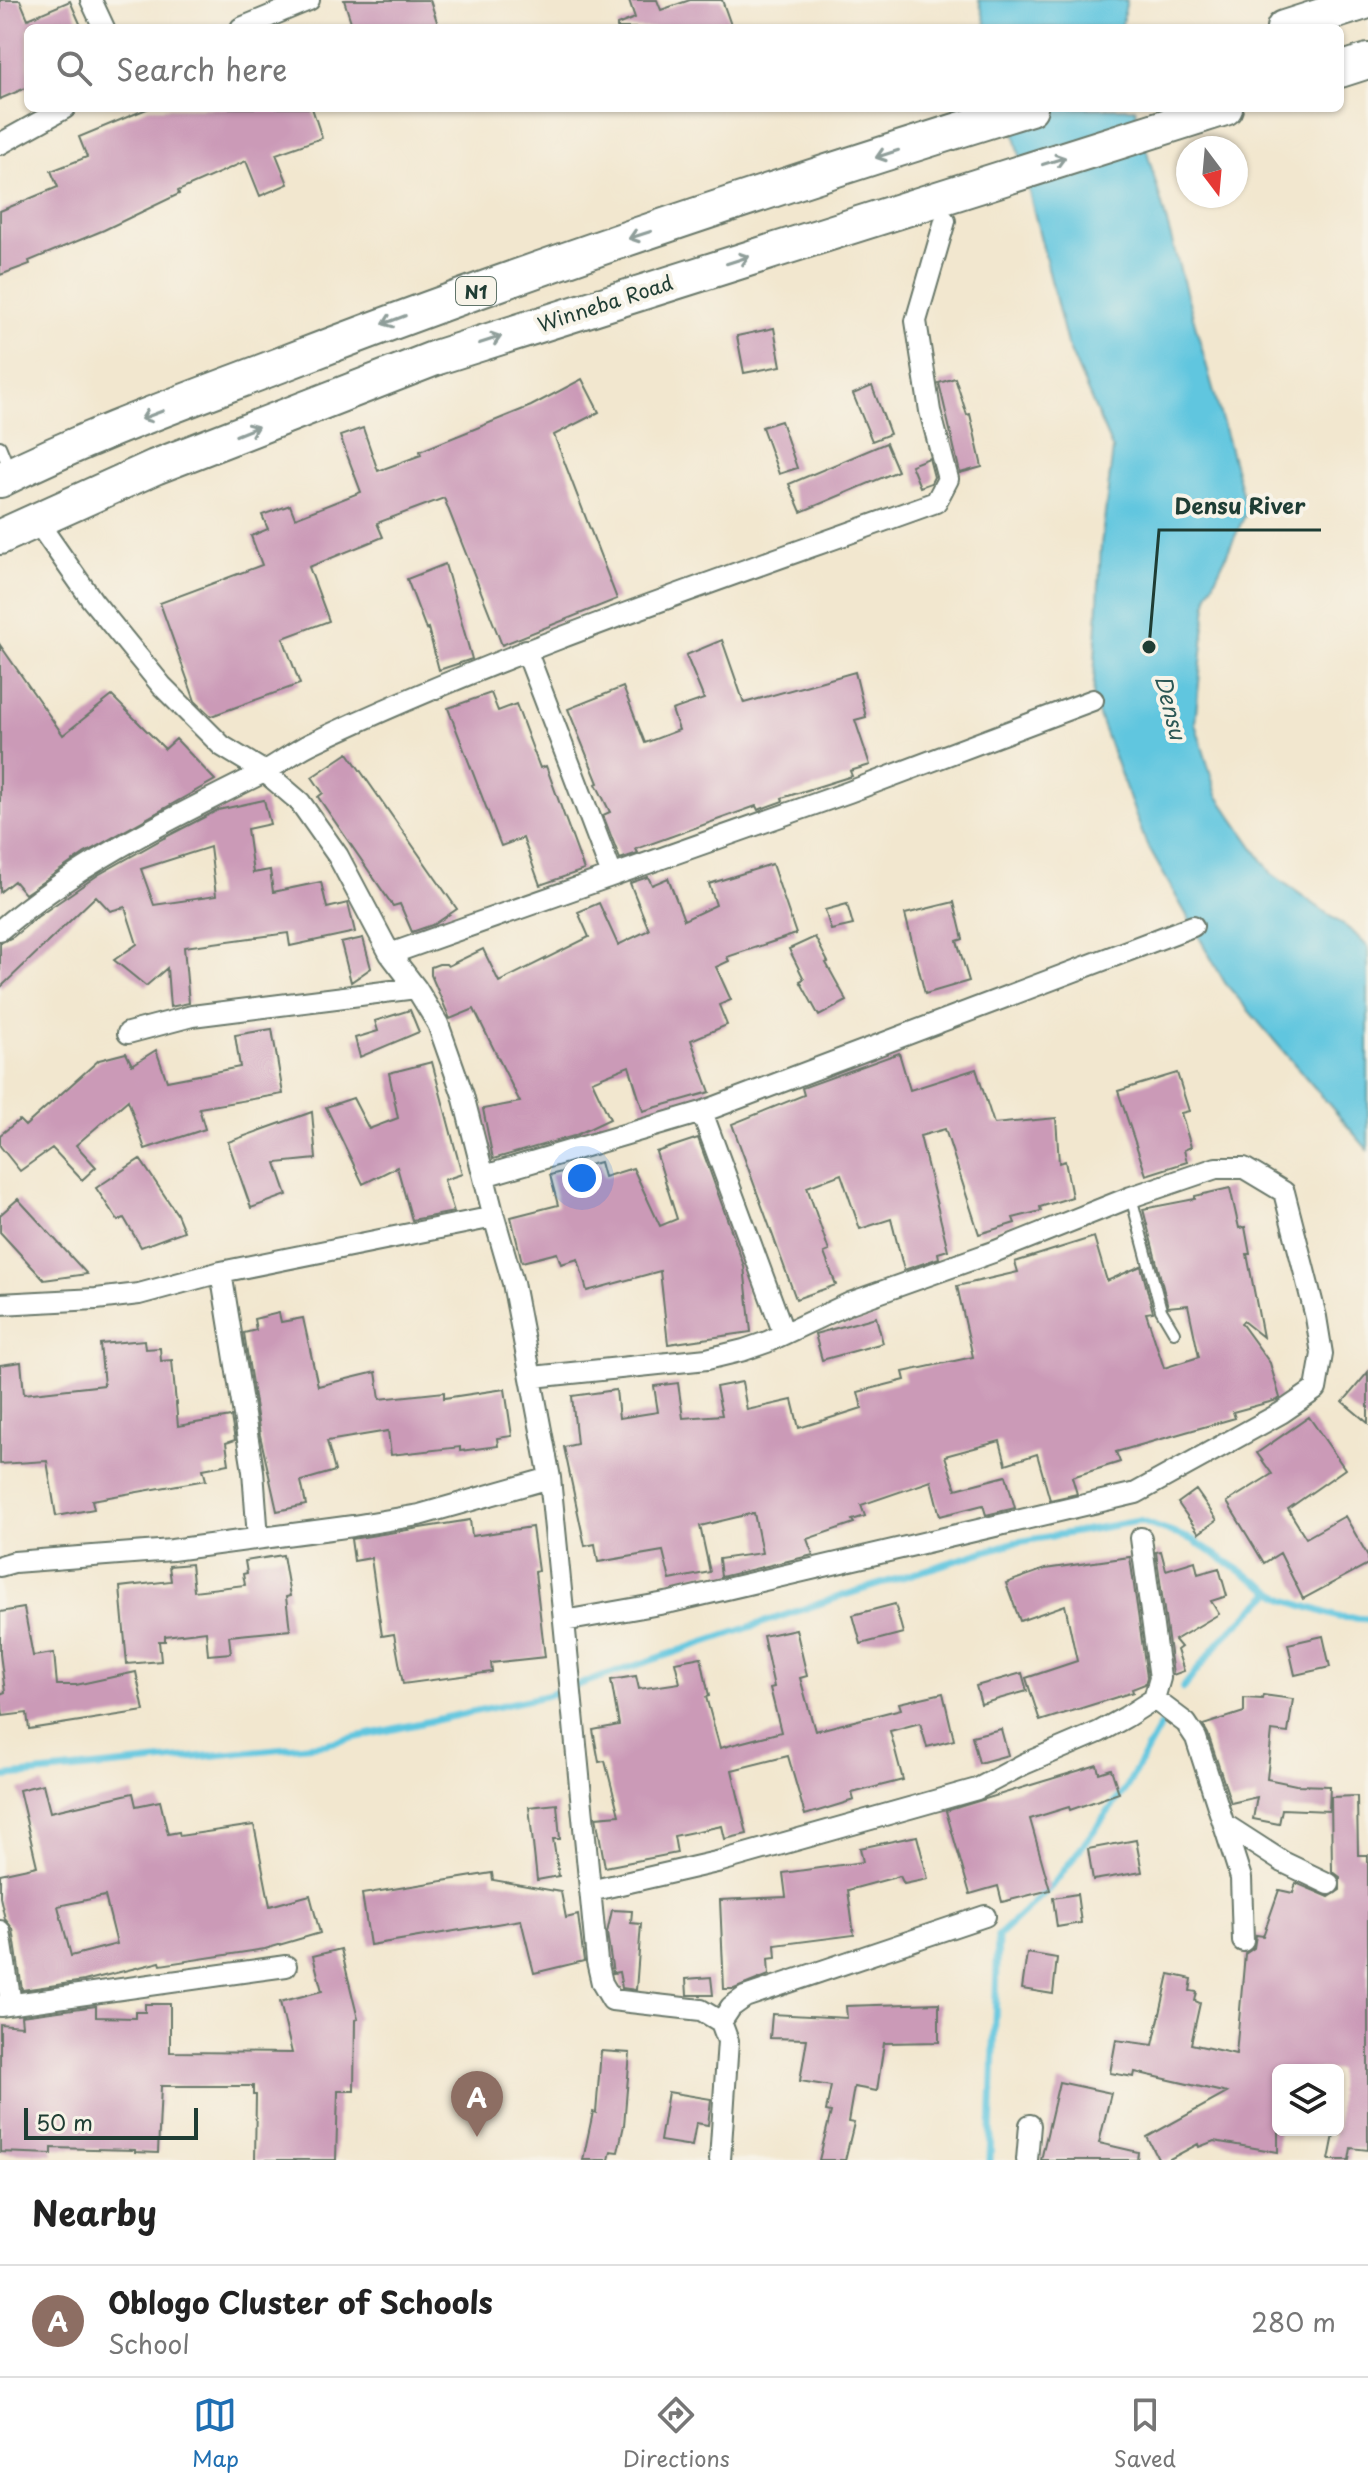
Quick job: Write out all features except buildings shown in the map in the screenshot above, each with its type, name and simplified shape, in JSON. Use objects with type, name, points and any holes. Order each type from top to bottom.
[{"type":"highway","points":[[1296,24],[1368,1]]},
{"type":"highway","points":[[1344,69],[1368,61]]},
{"type":"highway","name":"N1","points":[[4,466],[99,435],[414,313],[606,246],[1017,112]]},
{"type":"highway","name":"Winneba Road","points":[[0,537],[155,467],[438,357],[1212,112]]},
{"type":"street","points":[[91,0],[102,24]]},
{"type":"street","points":[[251,24],[309,0]]},
{"type":"street","points":[[0,144],[58,112]]},
{"type":"street","points":[[0,930],[22,911],[95,862],[265,772],[307,745],[526,650],[936,502],[948,479],[930,411],[916,321],[945,221]]},
{"type":"street","points":[[36,520],[92,600],[162,686],[222,746],[265,772],[300,802],[338,856],[390,954],[438,1024],[463,1095],[513,1283],[533,1377],[550,1478],[597,1961],[602,1983],[612,2000],[701,2010],[721,2022],[728,2041],[720,2160]]},
{"type":"street","points":[[526,650],[612,875]]},
{"type":"street","points":[[390,954],[849,792],[1093,700]]},
{"type":"street","points":[[484,1176],[702,1112],[1193,926]]},
{"type":"street","points":[[128,1033],[192,1016],[416,988]]},
{"type":"street","points":[[702,1112],[784,1334]]},
{"type":"street","points":[[533,1377],[707,1359],[744,1350],[850,1303],[1216,1168],[1244,1168],[1284,1192],[1316,1317],[1322,1354],[1316,1389],[1281,1413],[1136,1493],[671,1602],[564,1621]]},
{"type":"street","points":[[0,1304],[139,1294],[221,1272],[494,1217]]},
{"type":"street","points":[[221,1272],[253,1471],[258,1538]]},
{"type":"street","points":[[0,1566],[14,1562],[172,1550],[419,1515],[550,1478]]},
{"type":"street","points":[[590,1891],[721,1861],[977,1789],[1024,1764],[1099,1732],[1154,1699],[1160,1678],[1141,1538]]},
{"type":"street","points":[[1154,1699],[1186,1723],[1196,1738],[1241,1878],[1243,1941]]},
{"type":"street","points":[[1224,1824],[1283,1862],[1329,1884]]},
{"type":"street","points":[[721,2022],[731,2007],[745,1997],[985,1916]]},
{"type":"street","points":[[0,1931],[6,2005],[286,1966]]},
{"type":"street","points":[[1027,2160],[1030,2125]]},
{"type":"lane","points":[[1131,1197],[1161,1310],[1174,1332]]},
{"type":"water","points":[[979,0],[1127,0],[1122,24],[986,24]]},
{"type":"water","name":"Densu","points":[[1009,112],[1136,112],[1247,511],[1208,594],[1195,723],[1217,795],[1272,874],[1353,932],[1368,947],[1368,1150],[1225,983],[1146,843],[1093,700],[1101,545],[1113,450],[1067,344]]},
{"type":"waterway","points":[[0,1777],[325,1744],[545,1696],[845,1595],[1012,1543],[1139,1521],[1193,1540],[1286,1600],[1338,1617],[1368,1619]]},
{"type":"waterway","points":[[1183,1688],[1221,1640],[1272,1592]]},
{"type":"waterway","points":[[990,2160],[998,1936],[1053,1885],[1126,1788],[1161,1725]]},
{"type":"place","name":"Densu River","points":[[1149,647]]},
{"type":"place","name":"Oblogo Cluster of Schools","points":[[477,2137]]}]
